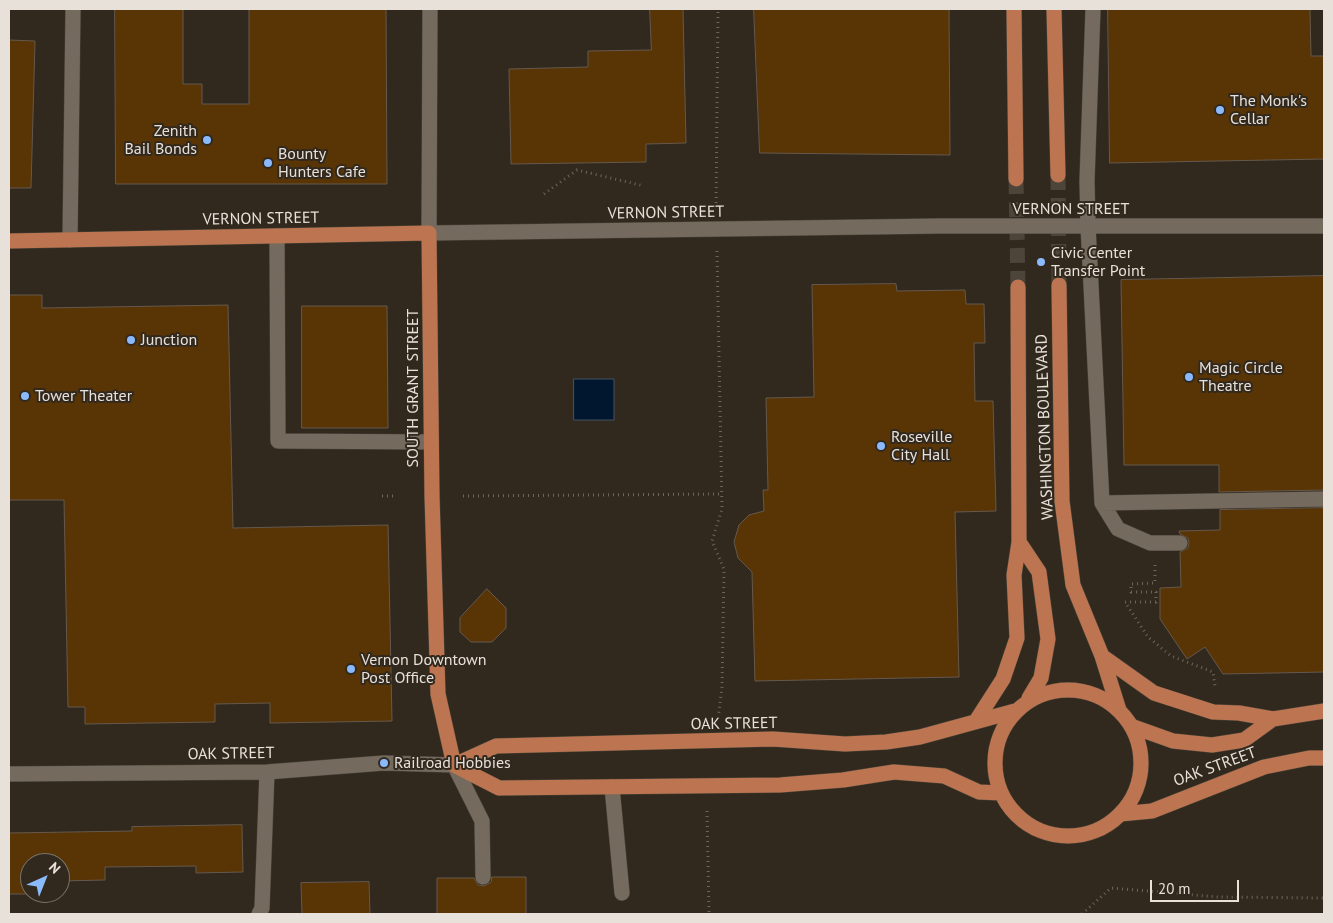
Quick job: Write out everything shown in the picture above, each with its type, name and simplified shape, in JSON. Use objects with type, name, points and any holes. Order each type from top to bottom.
[{"type":"main road","points":[[1014,9],[1016,179]]},
{"type":"main road","points":[[1054,9],[1058,176]]},
{"type":"main road","name":"VERNON STREET","points":[[9,241],[429,233]]},
{"type":"main road","name":"SOUTH GRANT STREET","points":[[429,233],[431,442],[438,694],[454,765]]},
{"type":"main road","name":"WASHINGTON BOULEVARD","points":[[1059,285],[1062,501],[1073,584],[1102,656],[1119,710]]},
{"type":"main road","name":"WASHINGTON BOULEVARD","points":[[976,721],[1003,679],[1017,638],[1014,575],[1019,542],[1018,287]]},
{"type":"main road","points":[[1019,542],[1039,572],[1048,639],[1040,678],[1029,698],[1015,711],[1004,727],[997,744],[994,764],[997,782],[1016,815],[1032,826],[1050,834],[1068,836],[1088,833],[1105,826],[1120,814],[1132,799],[1138,781],[1141,762],[1138,743],[1131,726],[1119,710],[1104,699],[1086,692],[1067,690],[1029,698]]},
{"type":"main road","points":[[1102,656],[1154,693],[1213,712],[1273,719]]},
{"type":"main road","name":"OAK STREET","points":[[454,765],[496,746],[774,739],[845,744],[878,743],[920,737],[1015,711]]},
{"type":"main road","name":"OAK STREET","points":[[1131,726],[1173,741],[1212,745],[1244,740],[1273,719],[1324,711]]},
{"type":"main road","name":"OAK STREET","points":[[1120,814],[1152,811],[1264,767],[1309,758],[1324,758]]},
{"type":"main road","name":"OAK STREET","points":[[454,765],[499,788],[780,785],[843,780],[894,772],[944,776],[978,792],[1002,793]]},
{"type":"street","points":[[70,240],[73,9]]},
{"type":"street","name":"SOUTH GRANT STREET","points":[[429,233],[430,9]]},
{"type":"street","points":[[1093,9],[1087,180],[1102,503],[1118,529],[1150,543],[1180,543]]},
{"type":"street","name":"VERNON STREET","points":[[429,233],[1088,226],[1324,226]]},
{"type":"street","points":[[277,236],[278,441],[431,442]]},
{"type":"street","points":[[1102,503],[1324,499]]},
{"type":"street","name":"OAK STREET","points":[[9,774],[267,772],[384,763],[454,765]]},
{"type":"street","points":[[454,765],[482,821],[483,877]]},
{"type":"street","points":[[259,914],[262,908],[267,772]]},
{"type":"street","points":[[612,787],[622,893]]},
{"type":"path","points":[[716,211],[718,9]]},
{"type":"path","points":[[544,194],[578,170],[644,186]]},
{"type":"path","points":[[717,248],[722,509],[712,541],[724,570],[722,687],[718,719]]},
{"type":"path","points":[[464,496],[722,494]]},
{"type":"path","points":[[382,496],[393,496]]},
{"type":"path","points":[[1155,556],[1156,583],[1131,584],[1131,592],[1156,592],[1156,602],[1125,602],[1148,637],[1171,656],[1213,672],[1215,686]]},
{"type":"path","points":[[707,811],[709,914]]},
{"type":"path","points":[[1082,914],[1111,888],[1218,897],[1324,898]]},
{"type":"water","points":[[574,379],[614,379],[614,420],[574,420]]},
{"type":"building","points":[[115,9],[183,9],[183,84],[202,84],[202,104],[249,104],[249,9],[386,9],[387,184],[116,184]]},
{"type":"building","points":[[650,9],[683,9],[686,143],[646,144],[646,162],[511,164],[509,69],[588,67],[588,51],[651,50]]},
{"type":"building","points":[[754,9],[949,9],[950,155],[760,153]]},
{"type":"building","points":[[1108,9],[1310,9],[1311,56],[1324,56],[1324,159],[1110,163]]},
{"type":"building","points":[[9,40],[35,41],[31,188],[9,188]]},
{"type":"building","name":"Magic Circle Theatre","points":[[1324,276],[1324,490],[1219,492],[1219,465],[1124,465],[1121,280]]},
{"type":"building","name":"Roseville City Hall","points":[[896,284],[897,291],[965,290],[966,304],[984,304],[985,343],[974,343],[975,401],[993,401],[996,511],[955,512],[959,677],[755,681],[752,572],[738,558],[734,542],[739,525],[749,515],[764,511],[763,490],[768,490],[766,398],[814,397],[812,285]]},
{"type":"building","points":[[9,295],[42,295],[42,308],[228,305],[233,528],[388,525],[392,721],[270,723],[270,703],[215,704],[215,722],[85,724],[85,707],[68,707],[64,500],[9,500]]},
{"type":"building","points":[[302,306],[387,306],[388,428],[302,428]]},
{"type":"building","points":[[1324,508],[1324,672],[1223,674],[1205,647],[1187,659],[1160,619],[1160,588],[1181,587],[1180,552],[1188,548],[1189,543],[1188,538],[1180,534],[1179,531],[1220,530],[1220,510]]},
{"type":"building","points":[[487,589],[506,608],[506,628],[492,642],[471,642],[460,632],[460,618]]},
{"type":"building","points":[[242,825],[243,872],[196,873],[196,866],[105,867],[105,880],[70,881],[70,853],[20,853],[20,894],[9,894],[9,833],[132,831],[132,827]]},
{"type":"building","points":[[492,877],[526,877],[526,914],[437,914],[437,878],[474,878],[478,885],[484,886],[491,882]]},
{"type":"building","points":[[369,882],[370,914],[302,914],[301,883]]},
{"type":"tunnel","points":[[1058,175],[1059,285]]},
{"type":"tunnel","points":[[1016,179],[1018,287]]},
{"type":"place","name":"The Monk's Cellar","points":[[1220,110]]},
{"type":"place","name":"Zenith Bail Bonds","points":[[207,140]]},
{"type":"place","name":"Bounty Hunters Cafe","points":[[268,163]]},
{"type":"place","name":"Civic Center Transfer Point","points":[[1041,262]]},
{"type":"place","name":"Junction","points":[[131,340]]},
{"type":"place","name":"Magic Circle Theatre","points":[[1189,377]]},
{"type":"place","name":"Tower Theater","points":[[25,396]]},
{"type":"place","name":"Roseville City Hall","points":[[881,446]]},
{"type":"place","name":"Vernon Downtown Post Office","points":[[351,669]]},
{"type":"place","name":"Railroad Hobbies","points":[[384,763]]}]
